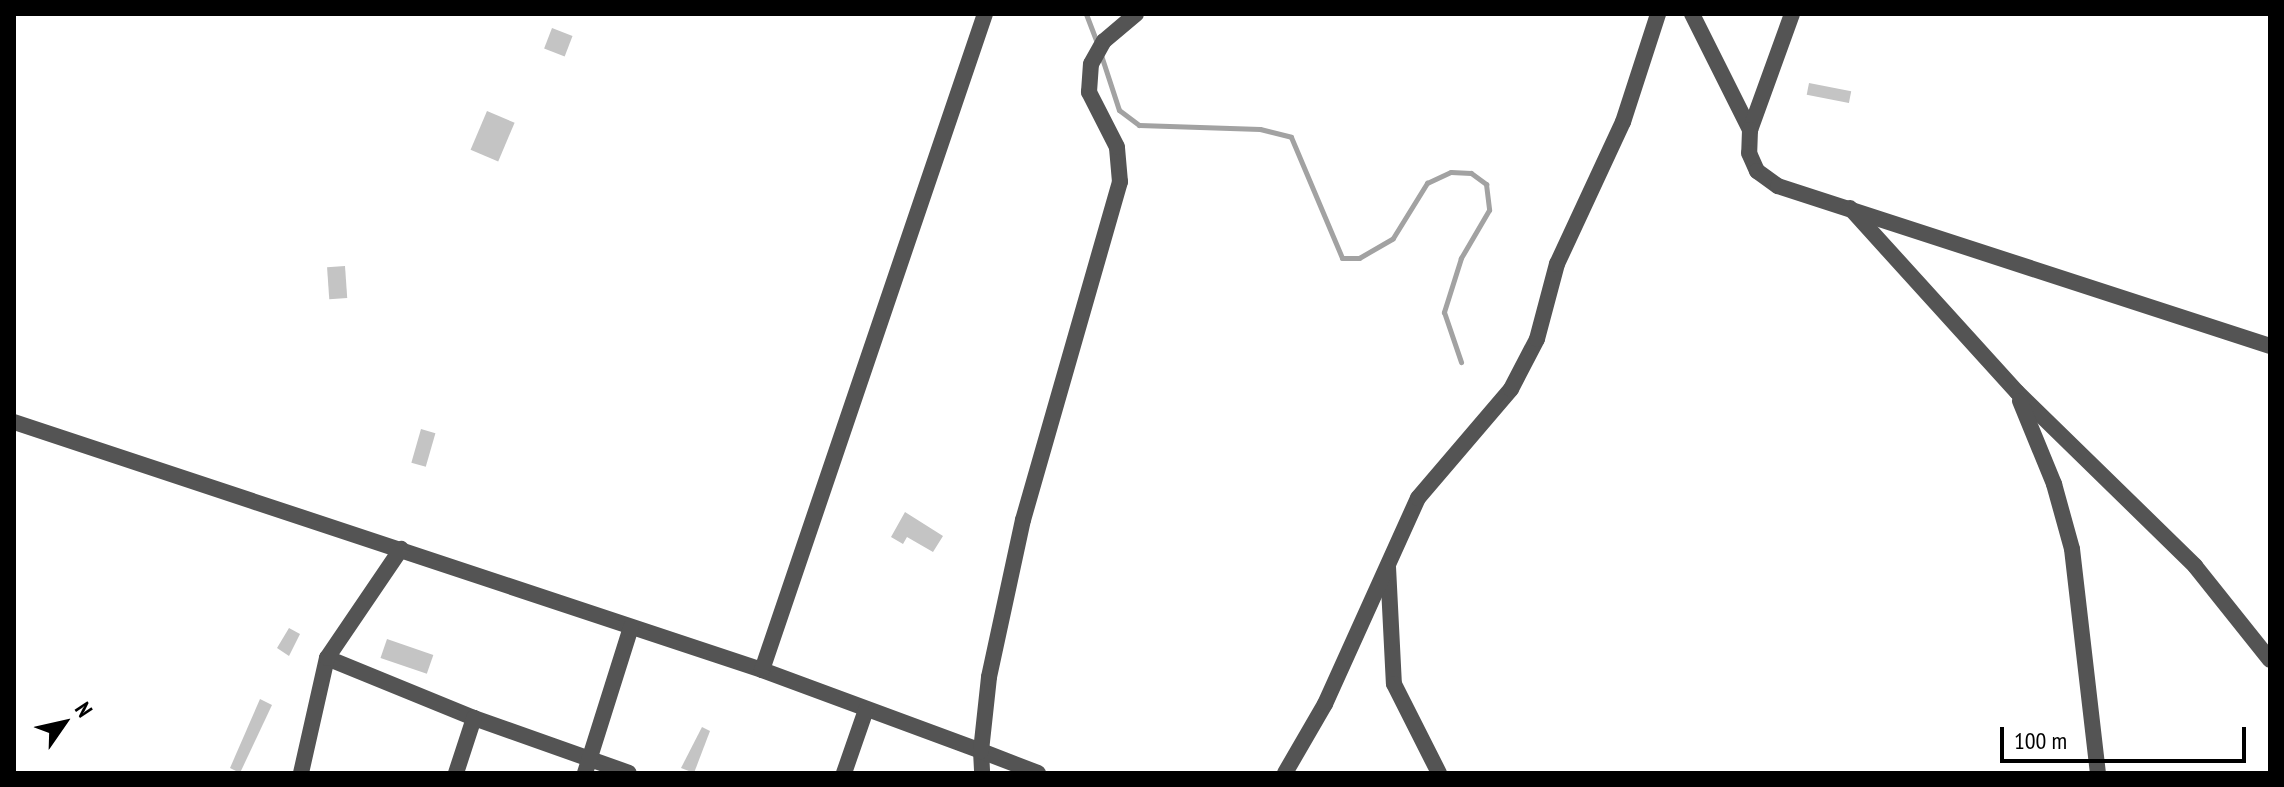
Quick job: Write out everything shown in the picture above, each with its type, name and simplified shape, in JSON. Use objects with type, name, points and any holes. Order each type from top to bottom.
[{"type":"street","points":[[762,670],[985,14]]},
{"type":"street","points":[[982,773],[981,751],[996,635],[1023,520],[1120,182],[1117,147],[1089,92],[1091,64],[1104,41],[1136,14]]},
{"type":"street","points":[[1285,773],[1325,704],[1418,498],[1511,389],[1537,339],[1557,264],[1623,122],[1658,14]]},
{"type":"street","points":[[1692,14],[1750,130]]},
{"type":"street","points":[[1792,14],[1750,130],[1749,153],[1757,171],[1778,186],[1849,206],[2270,346]]},
{"type":"street","points":[[1849,206],[2017,392],[2195,566],[2270,660]]},
{"type":"street","points":[[2017,392],[2054,484],[2072,549],[2098,773]]},
{"type":"street","points":[[14,422],[762,670],[1038,773]]},
{"type":"street","points":[[301,773],[327,658],[401,549]]},
{"type":"street","points":[[1388,566],[1394,684],[1439,773]]},
{"type":"street","points":[[587,767],[631,627]]},
{"type":"street","points":[[327,658],[587,767],[629,773]]},
{"type":"street","points":[[844,773],[866,710]]},
{"type":"street","points":[[456,773],[474,718]]},
{"type":"building","points":[[552,28],[573,36],[565,56],[544,49]]},
{"type":"building","points":[[1809,83],[1851,91],[1849,103],[1807,95]]},
{"type":"building","points":[[487,111],[515,123],[498,161],[471,150]]},
{"type":"building","points":[[345,266],[347,298],[329,299],[327,267]]},
{"type":"building","points":[[421,429],[435,433],[426,467],[411,463]]},
{"type":"building","points":[[905,512],[943,536],[933,552],[907,537],[903,544],[891,537]]},
{"type":"building","points":[[289,628],[300,634],[289,656],[277,648]]},
{"type":"building","points":[[387,639],[433,655],[427,674],[380,658]]},
{"type":"building","points":[[260,699],[272,705],[240,773],[230,768]]},
{"type":"building","points":[[702,727],[710,731],[694,773],[681,768]]},
{"type":"waterway","points":[[1086,14],[1098,46]]},
{"type":"waterway","points":[[1101,55],[1119,110],[1139,125],[1260,129],[1291,137],[1342,258],[1359,258],[1393,238],[1427,183],[1451,172],[1471,173],[1486,184],[1489,210],[1461,258],[1444,312],[1461,362]]}]
